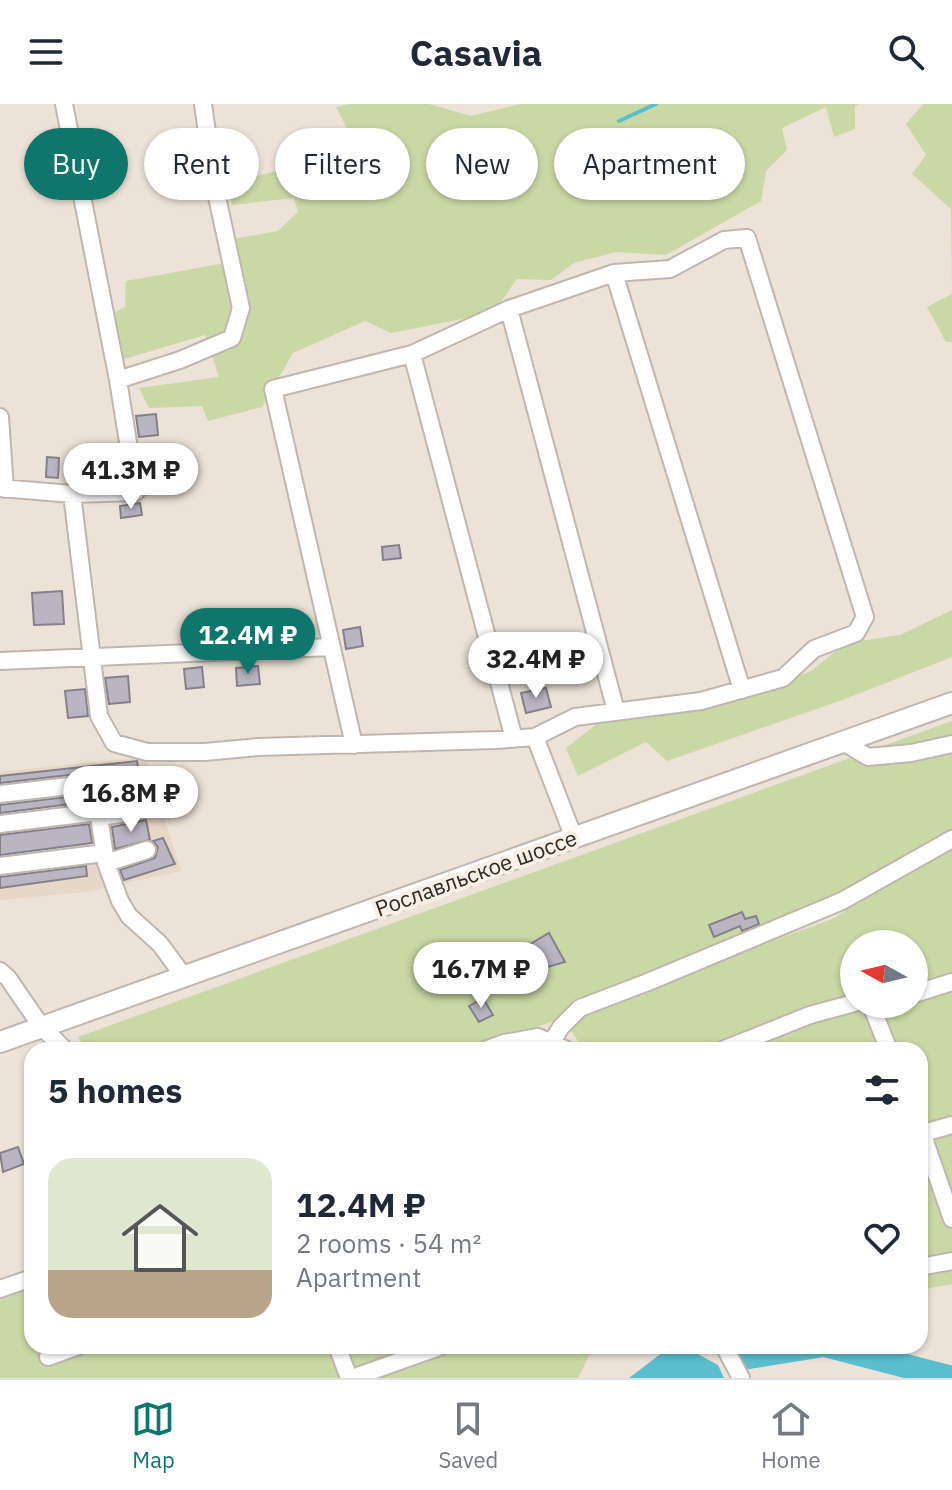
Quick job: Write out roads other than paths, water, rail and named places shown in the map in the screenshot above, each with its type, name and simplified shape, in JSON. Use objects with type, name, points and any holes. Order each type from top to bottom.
[{"type":"main road","name":"Рославльское шоссе","points":[[0,1042],[952,703]]},
{"type":"street","points":[[0,417],[2,488],[72,494],[136,492],[118,380],[64,104]]},
{"type":"street","points":[[118,380],[180,360],[232,338],[241,308],[214,183],[203,104]]},
{"type":"street","points":[[72,494],[99,716],[114,743],[147,752],[354,745],[514,739],[535,737],[575,717],[701,701],[783,678],[814,649],[856,633],[865,617],[747,238],[724,240],[670,269],[614,273],[509,309],[412,354],[273,389],[354,745]]},
{"type":"street","points":[[614,273],[742,690]]},
{"type":"street","points":[[509,309],[616,711]]},
{"type":"street","points":[[412,354],[514,739]]},
{"type":"street","points":[[0,661],[331,647]]},
{"type":"street","points":[[535,737],[574,838]]},
{"type":"street","points":[[843,742],[868,757],[911,753],[952,744]]},
{"type":"street","points":[[0,794],[86,784],[95,790],[105,858],[120,901],[129,916],[160,944],[185,978]]},
{"type":"street","points":[[0,824],[133,812]]},
{"type":"street","points":[[552,1042],[561,1027],[580,1008],[842,901],[952,839]]},
{"type":"street","points":[[0,866],[105,858],[147,850]]},
{"type":"street","points":[[0,971],[41,1026],[57,1042]]},
{"type":"street","points":[[928,990],[952,982]]},
{"type":"street","points":[[742,1042],[810,1015],[840,1009]]},
{"type":"street","points":[[874,1018],[885,1042]]},
{"type":"street","points":[[510,1042],[538,1037],[549,1042]]},
{"type":"street","points":[[928,1130],[952,1125]]},
{"type":"street","points":[[928,1151],[952,1219]]},
{"type":"street","points":[[928,1266],[952,1261]]},
{"type":"street","points":[[0,1289],[24,1281]]},
{"type":"street","points":[[48,1357],[56,1354]]},
{"type":"street","points":[[340,1354],[351,1378],[419,1354]]},
{"type":"street","points":[[728,1354],[741,1378]]},
{"type":"water","points":[[660,1354],[698,1354],[718,1365],[724,1378],[629,1378]]},
{"type":"waterway","points":[[619,121],[656,104]]},
{"type":"waterway","points":[[749,1357],[768,1354]]},
{"type":"waterway","points":[[859,1354],[952,1378]]}]
